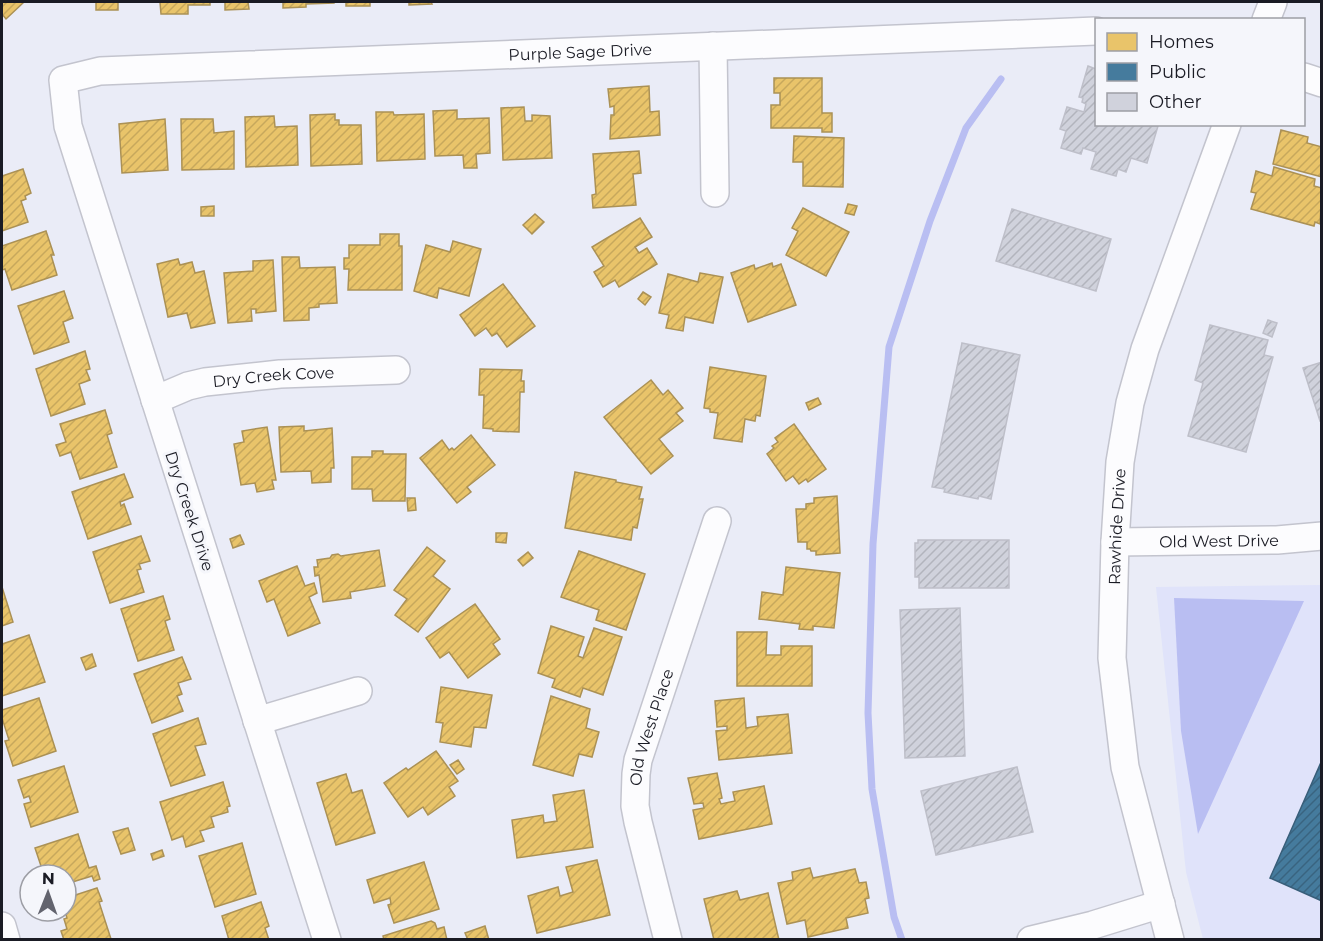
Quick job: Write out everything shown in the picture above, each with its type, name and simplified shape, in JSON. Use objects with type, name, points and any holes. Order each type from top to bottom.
[{"type":"street","points":[[1267,18],[1273,2]]},
{"type":"street","name":"Purple Sage Drive","points":[[63,80],[100,71],[1095,31]]},
{"type":"street","points":[[712,46],[715,193]]},
{"type":"street","points":[[1305,77],[1322,83]]},
{"type":"street","name":"Dry Creek Drive","points":[[63,80],[68,126],[327,939]]},
{"type":"street","name":"Rawhide Drive","points":[[1170,939],[1125,767],[1112,658],[1120,462],[1130,403],[1145,349],[1226,126]]},
{"type":"street","name":"Dry Creek Cove","points":[[155,400],[188,386],[205,382],[280,374],[396,370]]},
{"type":"street","name":"Old West Place","points":[[668,939],[638,822],[635,806],[636,774],[638,760],[658,696],[717,521]]},
{"type":"street","name":"Old West Drive","points":[[1115,542],[1277,540],[1322,536]]},
{"type":"street","points":[[257,721],[358,691]]},
{"type":"street","points":[[1031,939],[1093,925],[1161,904]]},
{"type":"street","points":[[2,926],[6,939]]},
{"type":"shaded area","points":[[1321,585],[1321,939],[1203,939],[1186,872],[1156,587]]},
{"type":"water","points":[[1174,598],[1304,601],[1198,834],[1181,731]]},
{"type":"building: Homes","points":[[2,2],[24,2],[6,19],[2,14]]},
{"type":"building: Homes","points":[[96,2],[118,2],[118,10],[96,10]]},
{"type":"building: Homes","points":[[160,2],[210,2],[210,5],[188,5],[188,14],[161,14]]},
{"type":"building: Homes","points":[[225,2],[248,2],[249,9],[225,10]]},
{"type":"building: Homes","points":[[283,2],[334,2],[334,3],[283,8]]},
{"type":"building: Homes","points":[[346,2],[370,2],[370,6],[346,6]]},
{"type":"building: Homes","points":[[409,2],[431,2],[432,4],[409,5]]},
{"type":"building: Homes","points":[[774,78],[822,78],[822,113],[832,113],[832,132],[822,132],[822,128],[771,128],[771,105],[780,105],[780,93],[774,93]]},
{"type":"building: Homes","points":[[649,86],[650,112],[659,111],[660,135],[610,139],[611,115],[614,115],[614,106],[610,107],[608,89]]},
{"type":"building: Homes","points":[[524,107],[525,121],[532,121],[532,115],[550,116],[552,158],[503,160],[501,108]]},
{"type":"building: Homes","points":[[457,110],[457,119],[489,118],[490,153],[476,154],[477,168],[464,168],[463,155],[435,156],[433,111]]},
{"type":"building: Homes","points":[[376,112],[393,112],[394,115],[424,114],[425,159],[377,161]]},
{"type":"building: Homes","points":[[335,114],[335,120],[339,120],[339,125],[361,125],[362,164],[311,166],[310,115]]},
{"type":"building: Homes","points":[[274,116],[275,127],[297,126],[298,165],[246,167],[245,117]]},
{"type":"building: Homes","points":[[165,119],[168,170],[122,173],[119,124]]},
{"type":"building: Homes","points":[[181,119],[213,119],[214,133],[234,131],[234,169],[182,170]]},
{"type":"building: Homes","points":[[1281,130],[1308,137],[1307,143],[1322,147],[1322,177],[1273,164]]},
{"type":"building: Homes","points":[[794,136],[844,138],[843,187],[803,186],[803,162],[793,162]]},
{"type":"building: Homes","points":[[639,151],[641,173],[633,174],[636,205],[593,208],[592,195],[596,194],[593,154]]},
{"type":"building: Homes","points":[[1274,167],[1315,179],[1314,186],[1322,188],[1320,224],[1315,222],[1314,226],[1251,209],[1256,193],[1251,192],[1256,171],[1272,176]]},
{"type":"building: Homes","points":[[23,169],[31,193],[21,201],[28,222],[2,231],[2,176]]},
{"type":"building: Homes","points":[[848,204],[857,206],[854,215],[845,213]]},
{"type":"building: Homes","points":[[214,206],[214,216],[201,216],[201,207]]},
{"type":"building: Homes","points":[[803,208],[849,232],[826,276],[786,255],[798,231],[792,228]]},
{"type":"building: Homes","points":[[535,214],[544,222],[532,234],[523,225]]},
{"type":"building: Homes","points":[[640,218],[652,237],[635,247],[639,253],[647,248],[657,264],[619,287],[615,280],[603,287],[594,272],[604,266],[592,247]]},
{"type":"building: Homes","points":[[46,231],[54,255],[51,255],[57,275],[12,290],[5,269],[2,270],[2,246]]},
{"type":"building: Homes","points":[[380,234],[399,234],[399,246],[402,246],[402,290],[348,290],[349,269],[344,269],[344,258],[349,258],[349,245],[380,245]]},
{"type":"building: Homes","points":[[453,241],[481,249],[469,296],[439,288],[437,298],[414,291],[426,245],[450,252]]},
{"type":"building: Homes","points":[[282,257],[299,257],[300,268],[335,267],[337,303],[319,304],[319,307],[309,308],[309,320],[284,321]]},
{"type":"building: Homes","points":[[178,259],[180,265],[192,262],[195,273],[204,271],[215,323],[191,328],[187,313],[168,317],[157,264]]},
{"type":"building: Homes","points":[[273,260],[276,311],[256,313],[256,309],[251,309],[252,321],[228,323],[224,273],[253,271],[253,261]]},
{"type":"building: Homes","points":[[772,263],[773,267],[781,264],[796,305],[748,322],[731,273],[754,265],[755,269]]},
{"type":"building: Homes","points":[[700,273],[723,277],[713,323],[685,317],[683,331],[666,328],[669,315],[659,313],[668,274],[698,282]]},
{"type":"building: Homes","points":[[503,284],[535,326],[507,347],[497,333],[492,336],[486,328],[475,336],[460,315]]},
{"type":"building: Homes","points":[[64,291],[73,318],[63,322],[69,342],[34,354],[18,306]]},
{"type":"building: Homes","points":[[643,292],[651,297],[645,305],[638,299]]},
{"type":"building: Homes","points":[[85,351],[90,369],[86,370],[90,380],[79,384],[85,404],[51,416],[36,369]]},
{"type":"building: Homes","points":[[710,367],[766,376],[760,416],[756,415],[755,421],[745,419],[742,442],[714,438],[718,413],[704,408]]},
{"type":"building: Homes","points":[[480,369],[522,370],[521,381],[524,381],[524,392],[520,392],[519,432],[493,431],[493,429],[483,428],[484,395],[479,395]]},
{"type":"building: Homes","points":[[651,380],[663,395],[668,390],[683,408],[676,413],[683,421],[659,439],[673,456],[651,474],[604,417]]},
{"type":"building: Homes","points":[[818,398],[821,404],[809,410],[806,403]]},
{"type":"building: Homes","points":[[105,410],[112,433],[107,435],[117,467],[80,479],[71,452],[60,456],[56,445],[66,442],[60,424]]},
{"type":"building: Homes","points":[[794,424],[826,469],[808,482],[806,479],[799,484],[793,476],[786,481],[767,454],[778,442],[775,438]]},
{"type":"building: Homes","points":[[304,426],[304,431],[332,428],[334,468],[331,468],[331,482],[312,483],[311,471],[281,472],[279,427]]},
{"type":"building: Homes","points":[[267,427],[276,480],[272,480],[274,489],[257,492],[255,483],[241,485],[234,444],[244,442],[242,431]]},
{"type":"building: Homes","points":[[471,435],[495,465],[467,487],[471,492],[457,503],[420,458],[442,440],[449,450],[452,448],[454,450]]},
{"type":"building: Homes","points":[[372,451],[383,451],[383,454],[406,454],[405,501],[373,501],[372,489],[352,489],[352,457],[372,457]]},
{"type":"building: Homes","points":[[575,472],[642,487],[639,499],[643,499],[637,528],[633,527],[631,540],[565,528]]},
{"type":"building: Homes","points":[[124,474],[133,497],[120,502],[121,506],[124,504],[131,524],[88,539],[72,492]]},
{"type":"building: Homes","points":[[837,496],[840,553],[816,555],[816,551],[807,549],[807,542],[798,542],[796,509],[806,509],[806,504],[814,503],[814,498]]},
{"type":"building: Homes","points":[[407,498],[415,498],[416,510],[408,511]]},
{"type":"building: Homes","points":[[496,533],[507,533],[506,543],[496,542]]},
{"type":"building: Homes","points":[[240,535],[244,544],[233,548],[230,539]]},
{"type":"building: Homes","points":[[141,536],[150,561],[139,564],[141,569],[137,570],[144,592],[110,603],[93,552]]},
{"type":"building: Homes","points":[[427,547],[445,561],[433,576],[450,589],[418,632],[395,615],[407,599],[394,590]]},
{"type":"building: Homes","points":[[379,550],[385,586],[350,592],[351,598],[323,602],[319,575],[315,576],[314,567],[318,567],[317,560],[338,554],[341,556]]},
{"type":"building: Homes","points":[[579,551],[645,574],[626,630],[596,620],[599,610],[561,597]]},
{"type":"building: Homes","points":[[528,552],[533,558],[523,566],[518,560]]},
{"type":"building: Homes","points":[[297,566],[305,586],[314,583],[317,593],[309,597],[320,623],[288,636],[274,599],[267,602],[259,581]]},
{"type":"building: Homes","points":[[786,567],[840,573],[834,628],[813,626],[813,630],[799,629],[800,624],[759,619],[762,592],[783,595]]},
{"type":"building: Homes","points":[[2,587],[13,622],[2,626]]},
{"type":"building: Homes","points":[[163,596],[170,619],[165,621],[174,650],[138,661],[121,609]]},
{"type":"building: Homes","points":[[475,604],[500,639],[493,644],[500,654],[468,678],[449,652],[440,658],[426,638]]},
{"type":"building: Homes","points":[[551,626],[584,637],[578,656],[583,658],[594,628],[622,637],[603,695],[583,688],[580,697],[552,687],[555,679],[538,673]]},
{"type":"building: Homes","points":[[737,632],[767,632],[766,655],[781,655],[781,646],[812,646],[812,686],[737,686]]},
{"type":"building: Homes","points":[[29,635],[45,682],[2,696],[2,644]]},
{"type":"building: Homes","points":[[92,654],[96,666],[86,670],[81,658]]},
{"type":"building: Homes","points":[[182,657],[191,679],[178,683],[182,694],[177,696],[183,711],[152,723],[134,674]]},
{"type":"building: Homes","points":[[441,687],[492,695],[486,728],[474,727],[471,747],[440,742],[443,723],[436,722]]},
{"type":"building: Homes","points":[[551,696],[590,709],[586,728],[599,732],[592,757],[579,754],[573,776],[533,765]]},
{"type":"building: Homes","points":[[39,698],[56,751],[13,766],[5,741],[9,740],[2,718],[2,710]]},
{"type":"building: Homes","points":[[744,698],[746,728],[758,726],[757,717],[788,714],[792,753],[719,760],[716,731],[727,730],[727,726],[717,727],[715,701]]},
{"type":"building: Homes","points":[[198,718],[206,744],[195,746],[205,775],[171,786],[153,734]]},
{"type":"building: Homes","points":[[436,751],[458,781],[449,787],[455,796],[428,815],[423,807],[408,817],[384,783]]},
{"type":"building: Homes","points":[[458,760],[464,769],[457,774],[450,765]]},
{"type":"building: Homes","points":[[64,766],[78,812],[31,827],[24,804],[31,802],[29,796],[24,798],[18,780]]},
{"type":"building: Homes","points":[[717,773],[721,804],[735,801],[733,792],[764,786],[772,824],[699,839],[693,810],[704,808],[703,803],[694,804],[688,778]]},
{"type":"building: Homes","points":[[346,774],[352,793],[362,790],[375,833],[336,845],[317,783]]},
{"type":"building: Homes","points":[[223,782],[230,806],[227,807],[228,812],[211,817],[214,827],[200,831],[204,841],[186,847],[183,836],[172,840],[160,802]]},
{"type":"building: Homes","points":[[584,790],[593,847],[517,858],[512,820],[543,815],[544,823],[557,821],[553,795]]},
{"type":"building: Homes","points":[[128,828],[135,850],[121,854],[113,832]]},
{"type":"building: Homes","points":[[78,834],[89,868],[96,866],[100,879],[94,881],[92,876],[78,880],[78,863],[40,863],[35,848]]},
{"type":"building: Homes","points":[[242,843],[256,894],[215,907],[199,856]]},
{"type":"building: Homes","points":[[162,850],[164,856],[153,860],[151,854]]},
{"type":"building: Homes","points":[[597,860],[610,915],[537,933],[528,896],[558,887],[560,896],[573,892],[566,867]]},
{"type":"building: Homes","points":[[424,862],[439,909],[394,923],[388,905],[391,904],[390,898],[374,903],[367,880]]},
{"type":"building: Homes","points":[[810,868],[813,878],[855,869],[859,883],[866,882],[869,898],[865,899],[868,913],[846,918],[848,928],[808,937],[805,920],[787,924],[778,883],[793,880],[792,872]]},
{"type":"building: Homes","points":[[97,888],[111,939],[64,940],[61,931],[67,929],[65,923],[78,923],[78,894]]},
{"type":"building: Homes","points":[[737,891],[740,900],[768,893],[779,940],[714,940],[704,899]]},
{"type":"building: Homes","points":[[261,902],[269,926],[265,928],[269,940],[229,940],[222,916]]},
{"type":"building: Homes","points":[[431,921],[435,923],[437,929],[444,927],[447,940],[384,940],[383,936]]},
{"type":"building: Homes","points":[[485,926],[489,940],[468,940],[465,933]]},
{"type":"building: Public","points":[[1322,760],[1322,901],[1270,878]]},
{"type":"building: Other","points":[[1088,66],[1095,69],[1095,126],[1158,126],[1147,163],[1131,158],[1126,172],[1118,169],[1116,176],[1091,169],[1096,152],[1083,148],[1081,154],[1061,148],[1066,131],[1060,129],[1067,107],[1084,112],[1086,104],[1082,102],[1083,98],[1079,97]]},
{"type":"building: Other","points":[[1012,209],[1111,239],[1096,291],[996,261]]},
{"type":"building: Other","points":[[1268,320],[1277,323],[1272,337],[1263,333]]},
{"type":"building: Other","points":[[1210,325],[1268,340],[1264,355],[1273,357],[1246,452],[1188,436],[1203,383],[1195,380]]},
{"type":"building: Other","points":[[962,343],[1020,355],[991,499],[979,496],[978,499],[944,492],[945,489],[932,487]]},
{"type":"building: Other","points":[[1322,362],[1322,420],[1320,421],[1303,368]]},
{"type":"building: Other","points":[[918,540],[1009,540],[1009,588],[919,588],[919,577],[915,577],[915,543],[918,543]]},
{"type":"building: Other","points":[[960,608],[965,756],[905,758],[900,610]]},
{"type":"building: Other","points":[[1017,767],[1033,832],[936,855],[921,791]]},
{"type":"waterway","points":[[902,940],[894,917],[872,789],[868,713],[873,544],[889,347],[930,221],[966,128],[1001,79]]}]
